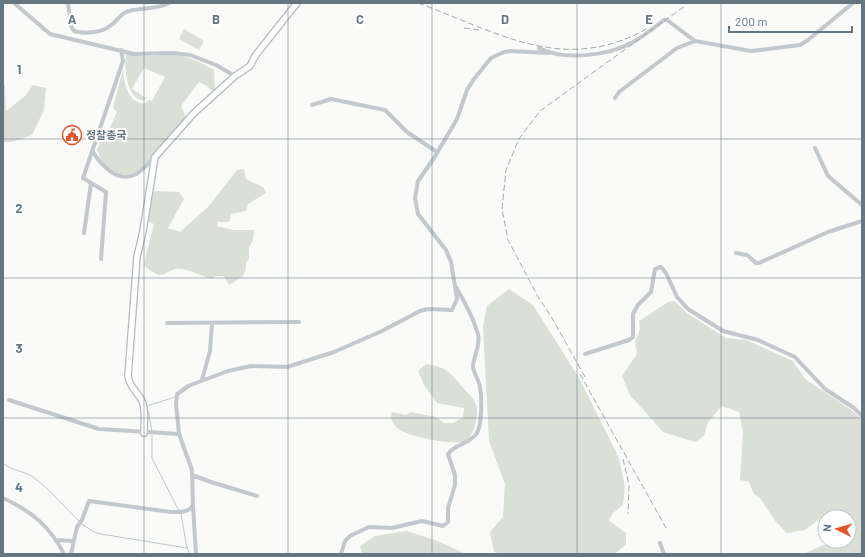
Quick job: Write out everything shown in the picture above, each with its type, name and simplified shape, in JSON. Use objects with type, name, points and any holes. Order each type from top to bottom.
[{"type":"street","points":[[14,3],[50,34],[134,54],[174,53],[190,55],[216,66],[234,76]]},
{"type":"street","points":[[68,3],[70,26],[78,33],[110,27],[122,14],[128,11],[151,9],[169,3]]},
{"type":"street","points":[[93,152],[105,168],[121,176],[135,175],[155,157],[194,113],[234,76],[250,66],[255,56],[297,3]]},
{"type":"street","points":[[196,554],[192,475],[190,463],[179,434],[177,396],[181,389],[202,380],[243,368],[294,365],[360,342],[420,311],[428,309],[452,310],[457,299],[451,262],[446,250],[423,221],[416,207],[416,189],[418,180],[457,119],[467,90],[483,66],[491,58],[504,52],[511,51],[573,55],[615,49],[632,42],[664,20],[695,41],[751,50],[800,45],[853,3]]},
{"type":"street","points":[[615,98],[619,92],[677,48],[695,41]]},
{"type":"street","points":[[539,48],[549,53]]},
{"type":"street","points":[[101,259],[107,196],[106,192],[83,178],[123,61],[121,50]]},
{"type":"street","points":[[312,105],[331,99],[385,110],[407,132],[437,152]]},
{"type":"street","points":[[815,148],[828,176],[862,205]]},
{"type":"street","points":[[144,433],[144,410],[142,401],[129,382],[128,376],[137,257],[143,231],[155,157]]},
{"type":"street","points":[[84,233],[91,183]]},
{"type":"street","points":[[736,253],[747,255],[756,263],[759,263],[828,232],[862,221]]},
{"type":"street","points":[[585,354],[629,340],[633,337],[635,310],[651,292],[655,269],[662,267],[677,297],[688,309],[723,331],[758,340],[795,358],[825,388],[854,408],[862,416]]},
{"type":"street","points":[[340,554],[345,541],[350,536],[369,528],[392,528],[422,521],[443,526],[448,522],[448,508],[455,485],[455,475],[448,454],[471,440],[477,433],[481,406],[480,386],[473,366],[479,344],[478,336],[472,315],[455,285]]},
{"type":"street","points":[[166,323],[212,324],[299,322]]},
{"type":"street","points":[[202,380],[210,351],[212,324]]},
{"type":"street","points":[[9,400],[99,429],[179,434]]},
{"type":"street","points":[[192,475],[257,496]]},
{"type":"street","points":[[3,498],[25,508],[37,517],[56,540],[64,554]]},
{"type":"street","points":[[71,554],[72,542],[77,527],[82,520],[89,501],[180,512],[193,506]]},
{"type":"street","points":[[56,540],[72,542]]},
{"type":"street","points":[[660,543],[664,554]]},
{"type":"shaded area","points":[[184,29],[204,41],[199,50],[179,39]]},
{"type":"shaded area","points":[[126,53],[139,56],[176,55],[196,61],[214,70],[215,90],[212,91],[207,86],[199,82],[181,106],[186,117],[161,148],[139,170],[130,174],[120,174],[112,171],[104,164],[97,149],[103,137],[105,138],[117,112],[113,108],[123,69],[124,80],[128,92],[131,97],[140,103],[146,103],[149,100],[152,101],[165,77],[144,68],[132,89],[146,98],[144,100],[138,99],[133,95],[128,82],[125,66]]},
{"type":"shaded area","points":[[3,85],[5,85],[6,111],[25,96],[33,85],[46,88],[44,110],[32,135],[12,142],[3,142]]},
{"type":"shaded area","points":[[244,169],[246,179],[263,187],[266,193],[248,204],[246,211],[231,214],[229,222],[218,222],[217,226],[234,230],[254,230],[253,240],[249,248],[249,258],[246,263],[246,270],[242,277],[229,285],[224,276],[216,276],[211,279],[181,269],[171,270],[161,275],[151,271],[144,265],[154,224],[147,221],[150,196],[155,191],[179,192],[184,199],[168,228],[180,232],[208,207],[237,170]]},
{"type":"shaded area","points":[[509,289],[533,305],[579,378],[619,458],[625,487],[623,505],[613,513],[609,521],[626,533],[626,544],[615,554],[499,554],[494,552],[490,532],[503,517],[505,484],[489,441],[483,327],[487,306]]},
{"type":"shaded area","points":[[675,301],[688,314],[726,338],[746,340],[793,361],[805,379],[850,409],[862,420],[862,554],[803,554],[817,548],[857,549],[857,509],[817,509],[817,521],[805,530],[787,533],[776,522],[760,498],[754,494],[749,482],[740,480],[743,432],[739,412],[722,406],[708,422],[704,436],[695,442],[663,432],[630,395],[622,376],[637,354],[635,342],[640,329],[639,321],[668,302]]},
{"type":"shaded area","points":[[426,364],[446,370],[475,402],[477,416],[475,426],[465,441],[450,442],[428,439],[400,430],[393,423],[391,417],[392,412],[406,415],[411,412],[436,417],[444,423],[454,423],[463,417],[464,408],[437,403],[424,385],[418,371]]},
{"type":"shaded area","points":[[407,531],[438,541],[466,554],[362,554],[360,546],[375,536]]},
{"type":"waterway","points":[[179,395],[190,387]]},
{"type":"waterway","points":[[152,431],[147,406],[175,397]]},
{"type":"waterway","points":[[152,435],[152,458],[179,511]]},
{"type":"waterway","points":[[3,463],[6,466],[25,473],[40,482],[80,522]]},
{"type":"waterway","points":[[181,514],[187,548]]},
{"type":"waterway","points":[[82,524],[94,532],[101,534],[187,548],[190,554]]},
{"type":"railway","points":[[418,3],[504,36],[532,44],[559,49],[588,48],[617,42],[648,28]]},
{"type":"railway","points":[[585,377],[552,318],[537,295],[508,240],[502,209],[506,170],[519,139],[540,111],[685,6]]},
{"type":"railway","points":[[464,28],[480,30]]},
{"type":"railway","points":[[580,374],[666,528]]},
{"type":"railway","points":[[623,459],[629,485],[628,514]]},
{"type":"place","name":"정찰총국","points":[[72,135]]}]
